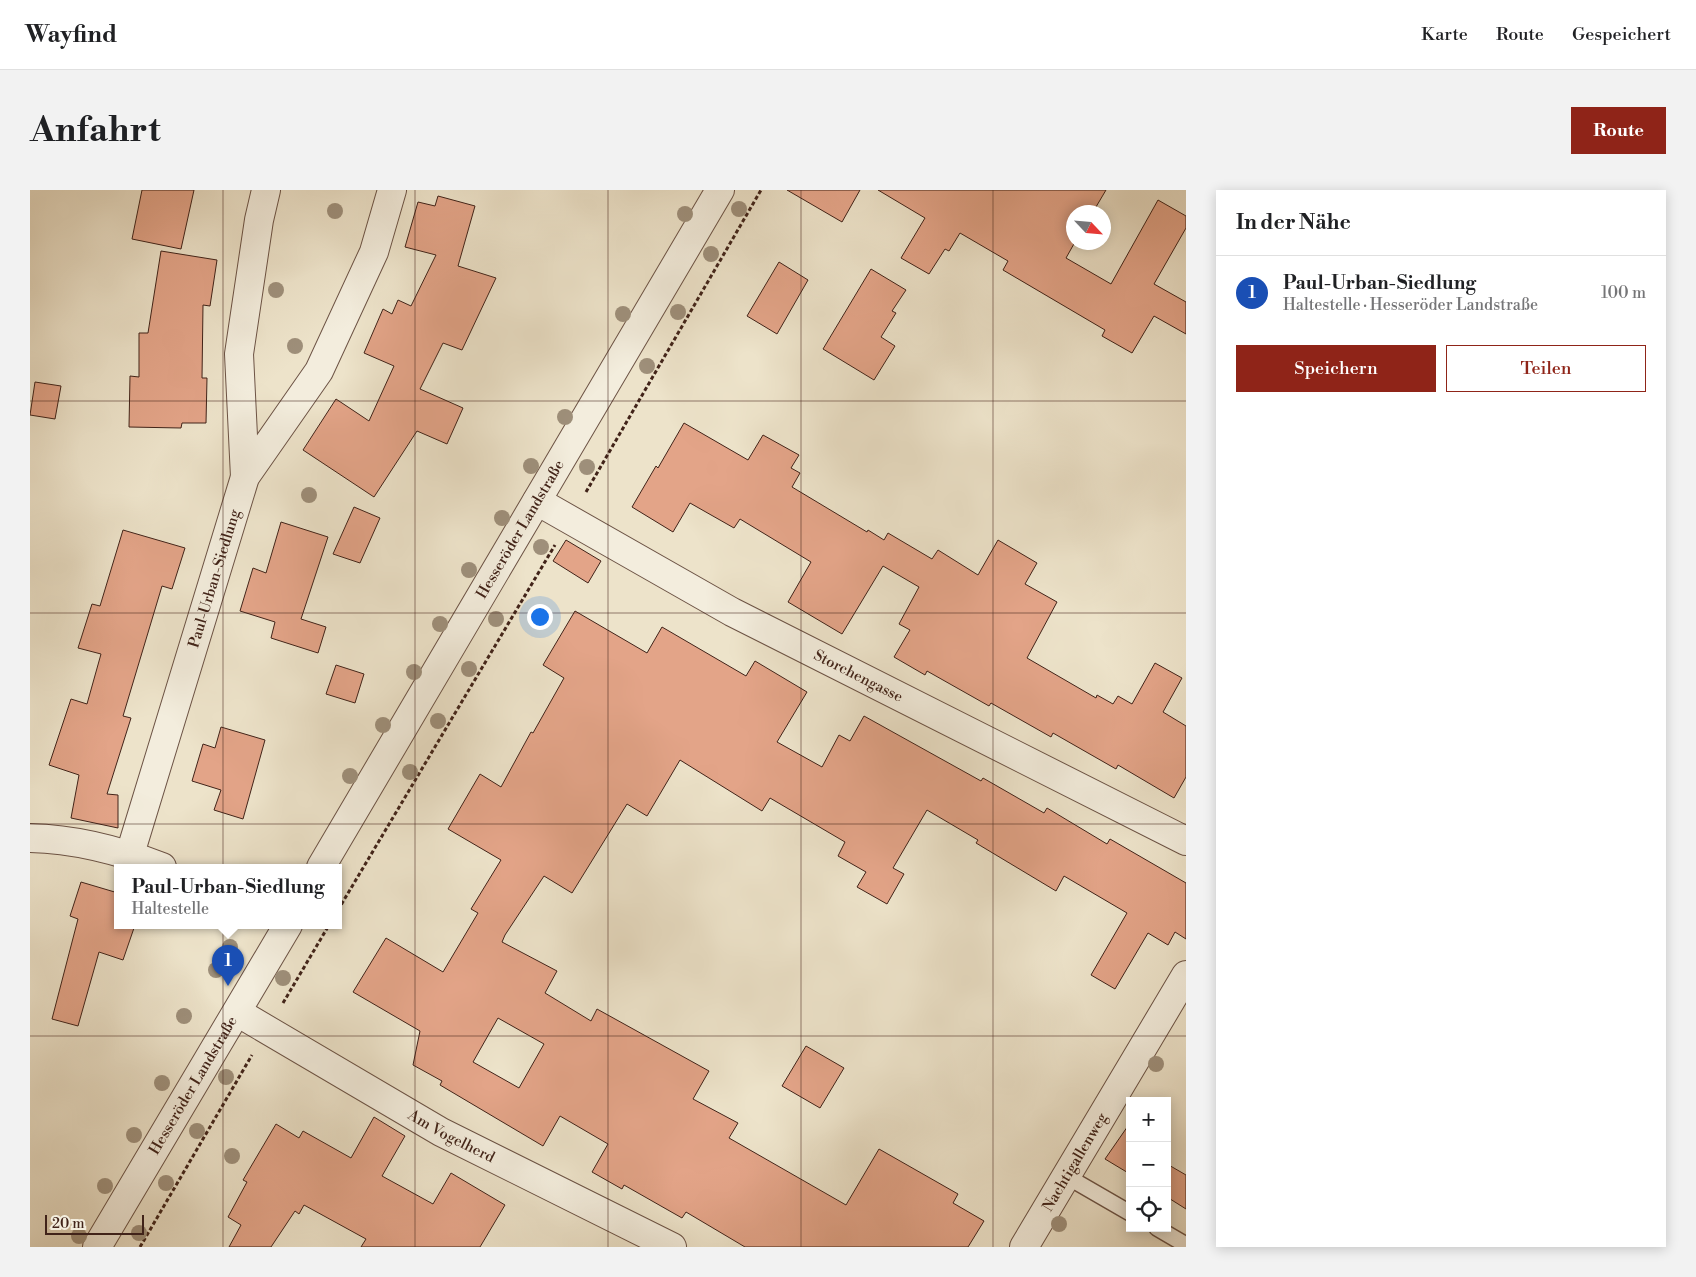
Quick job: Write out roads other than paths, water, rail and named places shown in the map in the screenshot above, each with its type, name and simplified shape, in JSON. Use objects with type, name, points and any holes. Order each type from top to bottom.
[{"type":"street","name":"Paul-Urban-Siedlung","points":[[245,477],[239,354],[259,220],[266,190]]},
{"type":"street","name":"Paul-Urban-Siedlung","points":[[130,854],[245,477],[320,371],[374,252],[392,190]]},
{"type":"street","name":"Hesseröder Landstraße","points":[[324,864],[720,190]]},
{"type":"street","name":"Storchengasse","points":[[537,501],[732,612],[1186,842]]},
{"type":"street","points":[[30,838],[55,839],[130,854],[155,864]]},
{"type":"street","name":"Hesseröder Landstraße","points":[[97,1247],[237,1012],[277,929]]},
{"type":"street","name":"Nachtigallenweg","points":[[1024,1247],[1186,975]]},
{"type":"street","name":"Am Vogelherd","points":[[237,1012],[440,1132],[672,1247]]},
{"type":"lane","points":[[1066,1176],[1126,1211]]},
{"type":"lane","points":[[1164,1232],[1186,1245]]},
{"type":"place","name":"Paul-Urban-Siedlung","points":[[228,986]]}]
